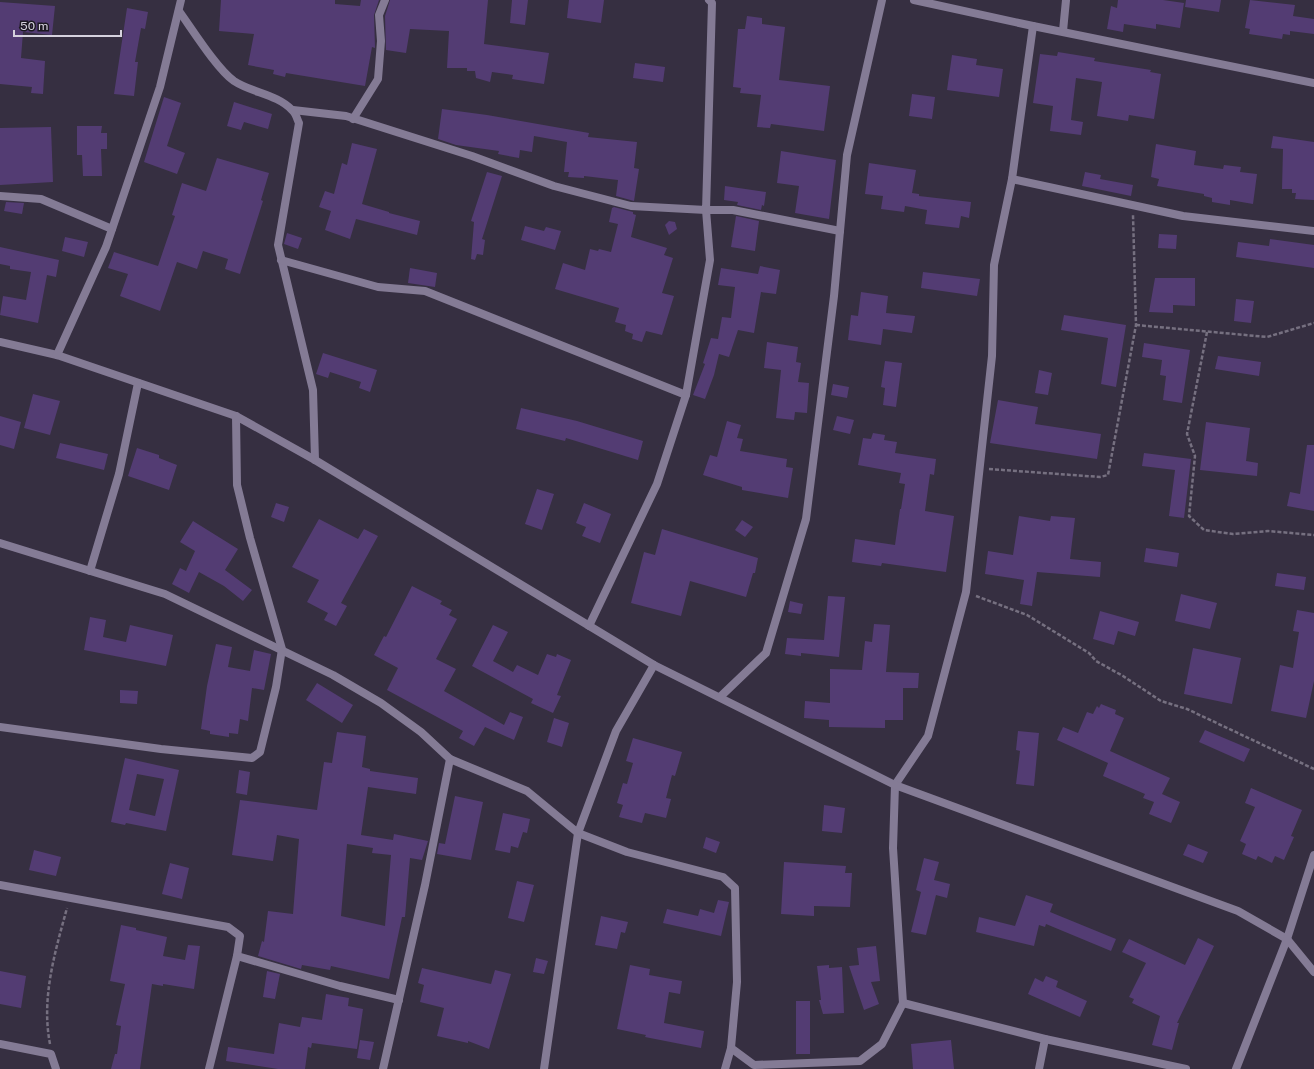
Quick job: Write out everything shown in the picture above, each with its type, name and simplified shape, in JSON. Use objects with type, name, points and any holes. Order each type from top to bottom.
[{"type":"street","points":[[57,355],[106,247],[160,87],[181,0]]},
{"type":"street","points":[[352,118],[378,79],[381,41],[379,14],[385,0]]},
{"type":"street","points":[[589,626],[657,484],[686,395],[710,260],[706,210],[712,3],[709,0]]},
{"type":"street","points":[[720,698],[766,653],[806,519],[834,296],[847,155],[882,0]]},
{"type":"street","points":[[914,0],[1033,26],[1314,83]]},
{"type":"street","points":[[1063,31],[1066,0]]},
{"type":"street","points":[[179,10],[216,60],[233,80],[254,92],[274,98],[293,110],[352,118],[472,156],[554,186],[631,206],[733,210],[840,231]]},
{"type":"street","points":[[731,1048],[754,1065],[860,1062],[882,1044],[904,1003],[893,848],[896,785],[928,736],[966,592],[992,356],[994,265],[1012,179],[1033,26]]},
{"type":"street","points":[[293,110],[299,124],[278,245],[313,390],[315,460]]},
{"type":"street","points":[[1012,179],[1183,216],[1314,231]]},
{"type":"street","points":[[0,196],[41,199],[112,229]]},
{"type":"street","points":[[282,260],[378,287],[425,291],[686,395]]},
{"type":"street","points":[[0,342],[57,355],[236,416],[315,460],[654,665],[896,785],[1238,911],[1287,939],[1314,972]]},
{"type":"street","points":[[90,571],[119,474],[138,383]]},
{"type":"street","points":[[0,727],[161,749],[252,758],[260,752],[276,687],[282,649],[250,538],[237,485],[236,416]]},
{"type":"street","points":[[0,543],[165,594],[334,675],[381,703],[421,732],[450,759],[527,791],[578,832],[627,852],[723,877],[735,888],[737,982],[731,1048],[725,1069]]},
{"type":"street","points":[[544,1069],[578,832],[616,731],[654,665]]},
{"type":"street","points":[[383,1069],[450,759]]},
{"type":"street","points":[[1236,1069],[1287,939],[1314,855]]},
{"type":"street","points":[[0,885],[70,900],[228,928],[240,936],[237,956],[209,1069]]},
{"type":"street","points":[[237,956],[340,986],[399,1000]]},
{"type":"street","points":[[904,1003],[1045,1039],[1186,1069]]},
{"type":"street","points":[[1039,1069],[1045,1039]]},
{"type":"street","points":[[0,1044],[51,1054],[56,1069]]},
{"type":"path","points":[[979,468],[1100,477],[1108,474],[1136,325],[1133,205]]},
{"type":"path","points":[[1136,325],[1267,337],[1314,323]]},
{"type":"path","points":[[1206,332],[1187,434],[1195,456],[1189,516],[1204,530],[1233,534],[1268,531],[1314,535]]},
{"type":"path","points":[[966,592],[1027,615],[1088,653],[1096,661],[1123,676],[1161,701],[1187,709],[1314,769]]},
{"type":"path","points":[[51,1054],[46,1027],[50,971],[70,900]]},
{"type":"building","points":[[221,0],[335,0],[335,4],[360,6],[361,0],[379,0],[374,15],[375,48],[372,47],[365,86],[286,73],[285,77],[273,74],[274,70],[248,65],[254,34],[219,31]]},
{"type":"building","points":[[390,0],[488,0],[484,44],[549,53],[544,84],[512,79],[513,75],[492,72],[490,82],[476,78],[475,71],[467,71],[467,68],[447,68],[449,31],[410,29],[406,53],[386,50],[385,16]]},
{"type":"building","points":[[512,0],[528,0],[525,25],[510,23]]},
{"type":"building","points":[[569,0],[604,0],[601,23],[567,18]]},
{"type":"building","points":[[1118,0],[1163,0],[1184,3],[1180,28],[1156,24],[1156,29],[1124,24],[1123,32],[1107,29],[1111,6],[1117,8]]},
{"type":"building","points":[[1186,0],[1221,0],[1219,12],[1185,7]]},
{"type":"building","points":[[1250,0],[1295,5],[1293,16],[1314,19],[1314,34],[1290,31],[1290,35],[1283,34],[1282,39],[1249,34],[1250,29],[1245,28]]},
{"type":"building","points":[[0,2],[55,6],[52,35],[23,32],[21,58],[45,61],[43,94],[31,93],[32,87],[0,84]]},
{"type":"building","points":[[127,8],[148,12],[145,29],[141,28],[135,62],[138,62],[134,96],[114,94]]},
{"type":"building","points":[[747,16],[762,18],[762,24],[785,27],[779,80],[830,86],[824,131],[771,124],[770,128],[757,127],[761,95],[740,93],[741,88],[733,87],[738,29],[745,29]]},
{"type":"building","points":[[1058,52],[1095,58],[1094,61],[1151,70],[1150,72],[1161,74],[1154,119],[1129,115],[1128,121],[1097,116],[1102,82],[1076,78],[1071,120],[1083,122],[1081,135],[1050,131],[1053,106],[1033,103],[1040,54],[1057,56]]},
{"type":"building","points":[[952,55],[977,59],[976,65],[1003,69],[999,97],[947,90]]},
{"type":"building","points":[[635,63],[665,67],[663,82],[633,78]]},
{"type":"building","points":[[912,94],[935,97],[932,119],[909,116]]},
{"type":"building","points":[[164,97],[181,103],[167,146],[185,153],[177,174],[144,162]]},
{"type":"building","points":[[234,102],[272,114],[268,129],[244,122],[241,130],[227,126]]},
{"type":"building","points":[[442,109],[487,115],[589,133],[588,137],[637,142],[634,168],[639,169],[634,201],[616,196],[618,180],[584,176],[584,178],[568,177],[569,172],[564,172],[567,142],[534,136],[532,152],[520,150],[519,158],[498,154],[499,151],[456,145],[438,139]]},
{"type":"building","points":[[77,126],[102,126],[101,133],[107,133],[107,149],[101,149],[102,176],[83,176],[82,155],[77,155]]},
{"type":"building","points":[[51,127],[53,182],[0,185],[0,128]]},
{"type":"building","points":[[1273,136],[1314,142],[1314,200],[1295,199],[1296,193],[1292,193],[1292,189],[1282,189],[1283,149],[1271,148]]},
{"type":"building","points":[[352,143],[377,149],[362,204],[420,221],[417,235],[356,219],[350,239],[325,230],[331,211],[319,207],[325,191],[334,194],[342,163],[347,165]]},
{"type":"building","points":[[1156,144],[1196,151],[1194,165],[1223,169],[1224,165],[1241,167],[1240,172],[1257,174],[1253,204],[1230,200],[1230,205],[1212,202],[1212,198],[1204,196],[1204,194],[1157,186],[1159,179],[1151,177]]},
{"type":"building","points":[[781,151],[836,160],[829,219],[795,213],[799,186],[777,183]]},
{"type":"building","points":[[217,158],[269,173],[261,200],[263,201],[240,274],[225,269],[228,259],[203,251],[197,269],[177,262],[160,311],[120,296],[128,274],[108,268],[114,252],[158,266],[175,216],[172,215],[182,183],[206,191]]},
{"type":"building","points":[[869,163],[916,170],[912,193],[919,194],[919,196],[971,202],[969,218],[961,216],[959,228],[925,224],[927,210],[905,206],[904,212],[881,209],[883,196],[865,194]]},
{"type":"building","points":[[487,172],[502,176],[482,239],[485,240],[483,255],[477,254],[475,260],[471,259],[474,222],[471,221]]},
{"type":"building","points":[[1085,172],[1101,175],[1100,179],[1133,185],[1131,196],[1082,186]]},
{"type":"building","points":[[725,186],[766,192],[764,206],[762,205],[761,210],[737,205],[738,202],[724,200]]},
{"type":"building","points":[[6,202],[24,203],[22,214],[4,211]]},
{"type":"building","points":[[614,207],[633,212],[633,214],[636,215],[631,237],[667,248],[664,255],[673,258],[662,293],[674,296],[662,335],[646,331],[642,342],[632,339],[633,334],[625,331],[626,325],[615,322],[619,308],[555,289],[563,263],[585,270],[590,249],[598,251],[599,249],[611,252],[618,224],[609,222],[612,208]]},
{"type":"building","points":[[736,216],[759,221],[755,251],[731,247]]},
{"type":"building","points":[[669,221],[675,222],[677,229],[669,235],[665,225]]},
{"type":"building","points":[[525,226],[544,231],[546,227],[561,231],[555,250],[521,240]]},
{"type":"building","points":[[287,233],[302,238],[298,249],[284,244]]},
{"type":"building","points":[[1159,234],[1177,235],[1176,249],[1158,248]]},
{"type":"building","points":[[65,237],[88,242],[84,257],[62,251]]},
{"type":"building","points":[[1270,239],[1314,245],[1314,268],[1236,257],[1238,242],[1269,246]]},
{"type":"building","points":[[0,247],[59,260],[56,277],[47,275],[38,323],[0,315],[3,296],[26,300],[31,272],[10,269],[10,266],[0,264]]},
{"type":"building","points":[[760,266],[780,270],[776,294],[761,292],[754,333],[738,330],[729,357],[719,354],[714,375],[705,399],[693,395],[705,364],[703,363],[711,338],[718,339],[722,317],[731,318],[735,287],[718,285],[721,268],[758,274]]},
{"type":"building","points":[[410,268],[437,273],[435,287],[408,283]]},
{"type":"building","points":[[923,272],[980,279],[977,296],[921,288]]},
{"type":"building","points":[[1155,278],[1195,278],[1195,306],[1173,305],[1173,313],[1149,312]]},
{"type":"building","points":[[861,292],[888,296],[886,313],[915,316],[912,333],[883,329],[881,345],[848,340],[851,315],[858,316]]},
{"type":"building","points":[[1236,299],[1254,301],[1251,323],[1234,321]]},
{"type":"building","points":[[1064,315],[1126,325],[1116,387],[1101,384],[1108,338],[1061,330]]},
{"type":"building","points":[[767,342],[798,347],[796,362],[801,363],[798,382],[809,383],[807,413],[795,412],[794,420],[776,418],[781,370],[764,368]]},
{"type":"building","points":[[1144,343],[1190,350],[1182,403],[1163,400],[1166,376],[1160,375],[1162,360],[1142,357]]},
{"type":"building","points":[[323,353],[377,370],[370,392],[359,388],[361,382],[330,372],[328,378],[316,374]]},
{"type":"building","points":[[1218,356],[1261,362],[1259,376],[1215,369]]},
{"type":"building","points":[[885,361],[902,363],[896,407],[883,405],[885,388],[881,387]]},
{"type":"building","points":[[1039,370],[1052,373],[1048,395],[1035,393]]},
{"type":"building","points":[[833,384],[849,387],[847,398],[831,395]]},
{"type":"building","points":[[33,394],[60,401],[50,435],[24,428]]},
{"type":"building","points":[[998,400],[1038,407],[1035,424],[1101,434],[1097,459],[990,443]]},
{"type":"building","points":[[521,408],[577,421],[643,441],[638,460],[566,438],[565,441],[516,429]]},
{"type":"building","points":[[0,416],[21,422],[14,449],[0,445]]},
{"type":"building","points":[[837,416],[854,420],[850,434],[833,430]]},
{"type":"building","points":[[727,421],[741,425],[737,438],[743,439],[740,451],[787,459],[786,467],[793,468],[788,498],[742,490],[742,487],[703,475],[710,455],[717,457]]},
{"type":"building","points":[[1206,422],[1250,428],[1246,461],[1258,463],[1257,476],[1200,470]]},
{"type":"building","points":[[873,433],[885,435],[884,440],[897,442],[895,453],[936,459],[934,475],[930,474],[925,511],[954,516],[946,572],[882,563],[881,566],[852,562],[855,539],[895,545],[901,509],[905,484],[899,483],[901,473],[858,465],[863,438],[871,439]]},
{"type":"building","points":[[60,443],[108,454],[104,470],[56,458]]},
{"type":"building","points":[[1307,445],[1314,445],[1314,511],[1287,506],[1290,492],[1300,494]]},
{"type":"building","points":[[137,448],[159,455],[159,458],[177,465],[169,490],[128,476]]},
{"type":"building","points":[[1144,453],[1191,459],[1184,518],[1169,516],[1175,470],[1142,466]]},
{"type":"building","points":[[537,489],[554,494],[542,530],[525,524]]},
{"type":"building","points":[[276,503],[289,507],[284,522],[271,517]]},
{"type":"building","points":[[584,503],[611,514],[600,543],[582,536],[586,527],[576,523]]},
{"type":"building","points":[[1019,516],[1050,521],[1051,516],[1075,518],[1070,559],[1101,562],[1100,577],[1037,572],[1032,606],[1020,604],[1024,580],[985,574],[988,551],[1013,555]]},
{"type":"building","points":[[319,519],[358,539],[364,529],[378,536],[341,603],[347,606],[336,626],[324,620],[328,613],[307,602],[319,580],[292,567]]},
{"type":"building","points":[[742,520],[753,527],[745,537],[735,530]]},
{"type":"building","points":[[193,521],[238,549],[225,570],[252,590],[243,601],[224,586],[199,572],[189,593],[172,584],[180,568],[186,571],[195,551],[180,542]]},
{"type":"building","points":[[662,529],[758,558],[755,573],[753,573],[746,597],[690,581],[681,616],[631,603],[644,552],[655,555]]},
{"type":"building","points":[[1146,548],[1179,553],[1177,567],[1144,562]]},
{"type":"building","points":[[1277,573],[1306,577],[1304,590],[1275,586]]},
{"type":"building","points":[[412,586],[442,601],[440,604],[452,610],[449,615],[457,619],[436,659],[456,669],[444,691],[504,725],[510,712],[523,717],[514,740],[485,727],[474,746],[459,738],[463,731],[387,690],[398,668],[374,655],[384,636],[386,637]]},
{"type":"building","points":[[1181,594],[1217,603],[1210,629],[1175,621]]},
{"type":"building","points":[[828,596],[845,597],[839,657],[801,653],[801,656],[785,654],[787,638],[824,640]]},
{"type":"building","points":[[790,601],[803,604],[801,614],[788,612]]},
{"type":"building","points":[[1297,610],[1314,613],[1314,681],[1306,718],[1271,711],[1280,665],[1293,668],[1299,632],[1293,631]]},
{"type":"building","points":[[1100,611],[1139,622],[1135,636],[1118,631],[1114,645],[1093,639]]},
{"type":"building","points":[[90,617],[106,620],[103,637],[126,642],[130,625],[173,635],[166,666],[84,650]]},
{"type":"building","points":[[874,624],[890,625],[886,672],[919,673],[918,688],[903,688],[903,720],[885,720],[885,728],[829,727],[829,720],[804,718],[805,701],[830,703],[830,669],[862,670],[865,641],[872,642]]},
{"type":"building","points":[[493,625],[508,632],[493,661],[513,672],[517,665],[538,675],[547,654],[556,657],[557,654],[571,660],[557,695],[561,696],[553,713],[531,703],[533,699],[472,666]]},
{"type":"building","points":[[216,644],[232,647],[228,667],[250,671],[254,650],[271,654],[264,690],[252,688],[248,721],[240,719],[238,734],[229,733],[229,737],[210,734],[210,731],[201,729],[207,686]]},
{"type":"building","points":[[1193,648],[1241,658],[1232,704],[1184,694]]},
{"type":"building","points":[[317,683],[353,705],[342,723],[306,700]]},
{"type":"building","points":[[120,690],[138,691],[137,704],[120,703]]},
{"type":"building","points":[[1101,704],[1116,710],[1115,714],[1124,718],[1110,751],[1170,778],[1162,794],[1180,802],[1171,823],[1149,814],[1154,802],[1143,798],[1145,794],[1103,776],[1108,763],[1057,740],[1063,727],[1078,733],[1087,712],[1093,714],[1097,706],[1099,708]]},
{"type":"building","points":[[554,718],[569,723],[562,747],[547,742]]},
{"type":"building","points":[[1205,730],[1250,749],[1244,762],[1199,742]]},
{"type":"building","points":[[1018,731],[1039,733],[1034,786],[1016,784],[1020,751],[1016,750]]},
{"type":"building","points":[[337,732],[366,736],[362,767],[370,769],[370,771],[418,778],[416,794],[368,787],[361,835],[393,840],[394,834],[428,841],[422,860],[410,858],[405,917],[402,917],[389,979],[331,966],[330,970],[302,965],[301,969],[258,956],[262,941],[264,942],[268,911],[293,914],[299,839],[277,835],[273,861],[232,855],[240,800],[317,810],[324,762],[332,763]],"holes":[[[347,844],[373,848],[372,853],[391,855],[385,926],[341,916]]]},
{"type":"building","points":[[633,738],[682,752],[675,776],[672,775],[666,798],[671,799],[666,818],[645,813],[642,823],[619,817],[623,805],[617,803],[623,783],[627,784],[633,763],[626,761]]},
{"type":"building","points":[[125,758],[179,770],[166,831],[126,823],[125,825],[111,822]],"holes":[[[137,774],[164,779],[155,816],[129,810]]]},
{"type":"building","points":[[239,770],[250,772],[247,795],[236,793]]},
{"type":"building","points":[[1251,788],[1302,810],[1291,836],[1294,837],[1284,860],[1275,856],[1272,863],[1258,856],[1256,860],[1242,854],[1246,844],[1240,841],[1255,807],[1245,803]]},
{"type":"building","points":[[455,796],[483,802],[471,860],[437,854],[439,843],[445,844]]},
{"type":"building","points":[[824,805],[845,808],[842,833],[822,831]]},
{"type":"building","points":[[503,813],[530,819],[527,833],[523,832],[518,848],[511,846],[510,853],[495,850]]},
{"type":"building","points":[[706,837],[720,842],[716,853],[703,848]]},
{"type":"building","points":[[1188,844],[1208,852],[1203,863],[1183,855]]},
{"type":"building","points":[[34,850],[61,857],[56,876],[29,870]]},
{"type":"building","points":[[924,858],[939,862],[934,880],[950,884],[947,898],[936,895],[926,935],[911,932],[921,892],[916,890]]},
{"type":"building","points":[[784,862],[846,866],[845,873],[852,873],[850,907],[814,906],[814,916],[781,914]]},
{"type":"building","points":[[170,863],[189,868],[182,899],[162,894]]},
{"type":"building","points":[[517,881],[534,885],[524,922],[508,918]]},
{"type":"building","points":[[1026,895],[1053,904],[1050,912],[1116,939],[1111,951],[1046,924],[1045,927],[1039,925],[1034,946],[976,932],[979,917],[1015,926]]},
{"type":"building","points":[[718,900],[729,902],[721,936],[663,923],[667,909],[698,916],[700,909],[714,913]]},
{"type":"building","points":[[601,916],[628,922],[625,933],[621,932],[617,949],[595,945]]},
{"type":"building","points":[[121,925],[167,937],[163,956],[185,960],[188,945],[200,946],[194,989],[163,984],[163,986],[152,984],[140,1069],[111,1069],[115,1054],[117,1054],[121,1026],[116,1025],[125,984],[110,981]]},
{"type":"building","points":[[1198,938],[1214,946],[1177,1023],[1179,1023],[1172,1050],[1152,1045],[1160,1016],[1132,1003],[1134,999],[1129,997],[1146,963],[1122,952],[1129,939],[1185,965]]},
{"type":"building","points":[[876,946],[880,981],[871,982],[879,1004],[864,1010],[849,966],[859,965],[857,948]]},
{"type":"building","points":[[536,958],[548,961],[544,974],[533,972]]},
{"type":"building","points":[[630,965],[650,969],[649,975],[682,981],[680,994],[669,992],[664,1023],[704,1031],[701,1048],[645,1037],[646,1035],[617,1029]]},
{"type":"building","points":[[829,965],[829,968],[842,967],[844,1013],[823,1014],[819,1000],[821,1000],[817,966]]},
{"type":"building","points":[[422,968],[491,984],[495,970],[511,974],[489,1049],[468,1041],[468,1043],[437,1036],[444,1008],[420,1002],[424,985],[418,983]]},
{"type":"building","points":[[0,971],[26,976],[21,1008],[0,1004]]},
{"type":"building","points":[[267,971],[280,974],[275,999],[263,997]]},
{"type":"building","points":[[1046,976],[1058,981],[1056,987],[1087,1001],[1080,1017],[1028,994],[1035,978],[1043,982]]},
{"type":"building","points":[[326,994],[349,998],[348,1006],[363,1009],[357,1049],[312,1043],[311,1048],[308,1047],[305,1069],[278,1069],[226,1061],[228,1047],[274,1054],[279,1023],[300,1027],[302,1017],[322,1020]]},
{"type":"building","points":[[796,1001],[810,1001],[810,1054],[796,1054]]},
{"type":"building","points":[[360,1040],[374,1042],[370,1060],[357,1058]]},
{"type":"building","points":[[951,1040],[954,1069],[913,1069],[911,1044]]}]
